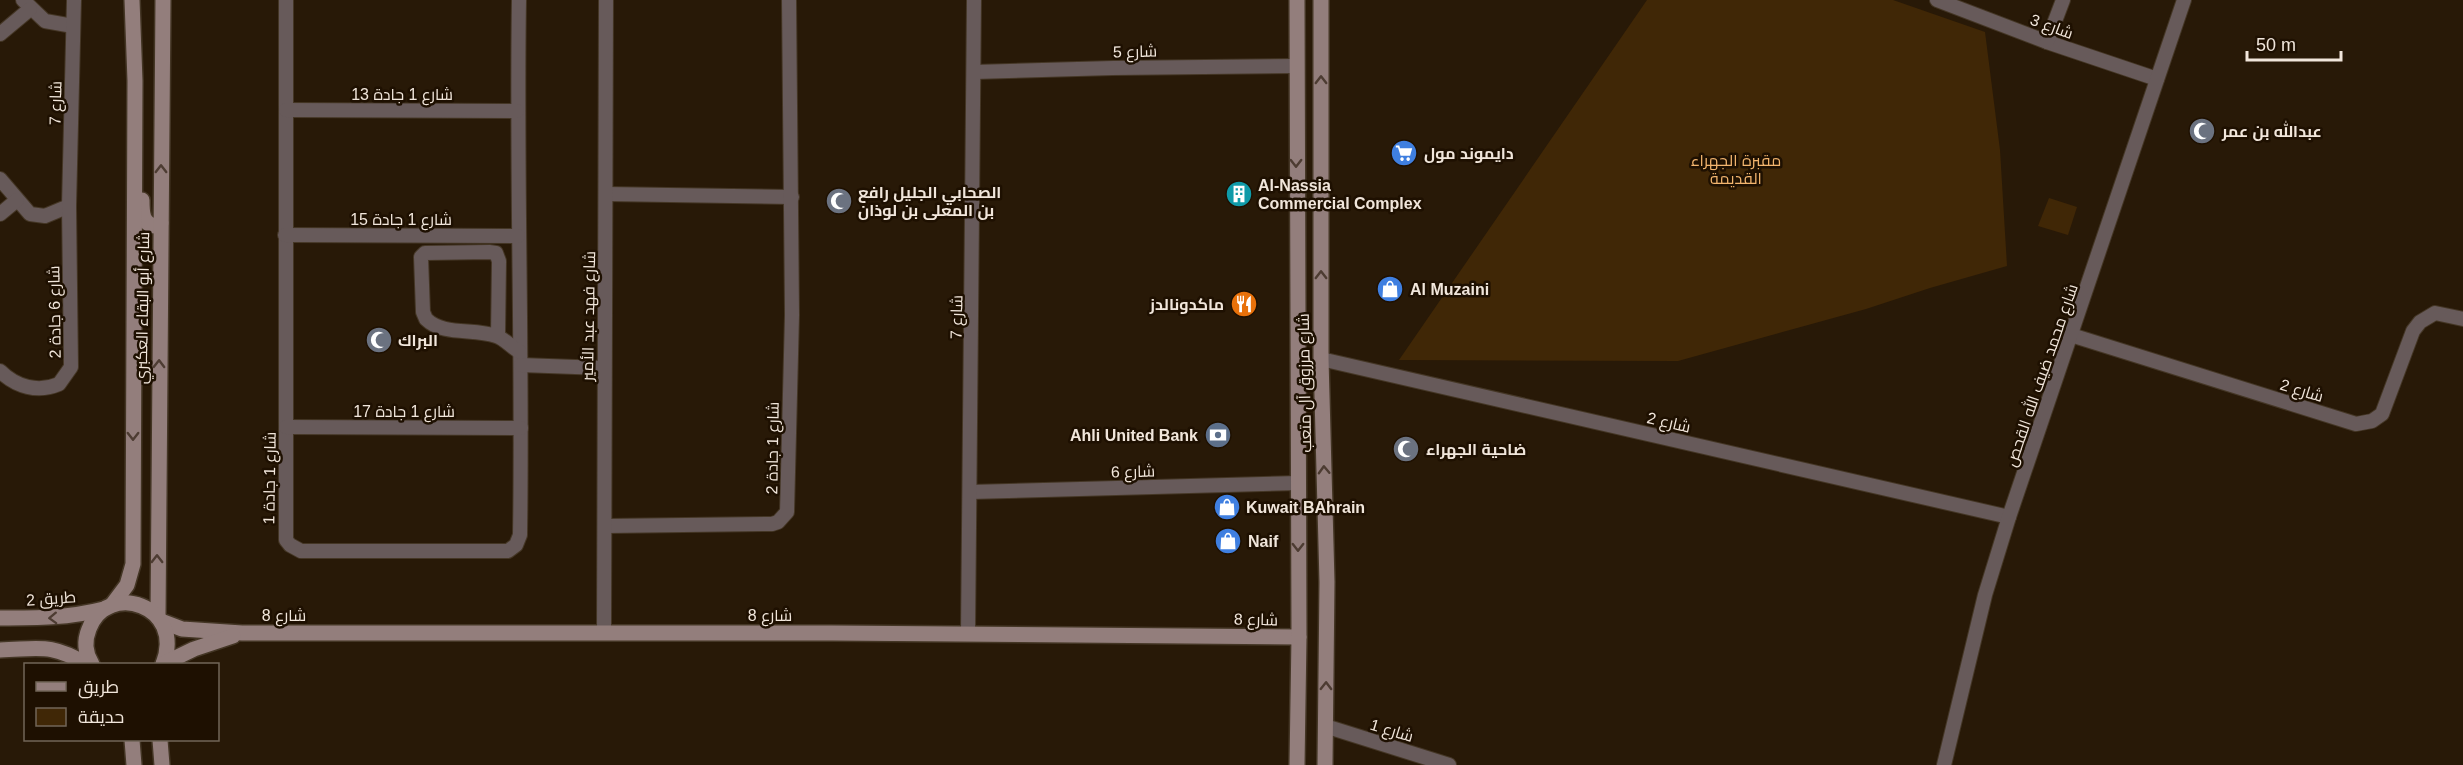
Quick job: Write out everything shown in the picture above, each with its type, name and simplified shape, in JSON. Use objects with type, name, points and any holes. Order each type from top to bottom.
[{"type":"main road","name":"شارع أبو البقاء العكبري","points":[[92,663],[86,648],[86,636],[90,624],[128,585],[132,564],[135,81],[132,0]]},
{"type":"main road","name":"شارع أبو البقاء العكبري","points":[[163,0],[160,619],[168,643],[163,663]]},
{"type":"main road","name":"شارع مرزوق آل متعب","points":[[1297,0],[1299,637],[1297,765]]},
{"type":"main road","name":"شارع مرزوق آل متعب","points":[[1321,0],[1321,359],[1327,582],[1325,765]]},
{"type":"main road","points":[[135,81],[141,105],[144,219],[150,226],[156,226],[161,222]]},
{"type":"main road","points":[[1296,194],[1300,199],[1311,202],[1321,197]]},
{"type":"main road","points":[[1297,233],[1306,228],[1321,235]]},
{"type":"main road","name":"طريق 2","points":[[0,618],[53,619],[134,603],[144,606],[160,619]]},
{"type":"main road","name":"شارع 8","points":[[160,619],[182,629],[242,633],[1299,637]]},
{"type":"main road","name":"شارع 8","points":[[165,663],[194,649],[242,633]]},
{"type":"main road","points":[[0,650],[56,650],[68,653],[84,663]]},
{"type":"main road","points":[[132,741],[134,765]]},
{"type":"main road","points":[[160,741],[162,765]]},
{"type":"street","name":"شارع 7","points":[[69,206],[74,0]]},
{"type":"street","points":[[127,0],[132,17]]},
{"type":"street","name":"شارع 1 جادة 1","points":[[286,0],[285,534],[290,545],[301,551],[508,551],[513,549],[520,535],[522,428],[517,111],[519,0]]},
{"type":"street","name":"شارع فهد عبد الأمير","points":[[604,633],[603,368],[606,0]]},
{"type":"street","name":"شارع 1 جادة 2","points":[[605,526],[772,524],[784,518],[787,512],[792,197],[789,0]]},
{"type":"street","name":"شارع 7","points":[[968,634],[974,0]]},
{"type":"street","name":"شارع 3","points":[[1937,0],[2047,42],[2157,79]]},
{"type":"street","points":[[2047,42],[2063,0]]},
{"type":"street","name":"شارع محمد ضيف الله القحص","points":[[1944,765],[1986,595],[2009,517],[2184,0]]},
{"type":"street","points":[[0,34],[26,4],[45,21],[73,26]]},
{"type":"street","name":"شارع 5","points":[[974,72],[1297,66]]},
{"type":"street","name":"شارع 1 جادة 13","points":[[286,110],[517,111]]},
{"type":"street","points":[[0,179],[30,214],[45,216],[69,206]]},
{"type":"street","points":[[606,194],[792,197]]},
{"type":"street","points":[[0,214],[17,200]]},
{"type":"street","name":"شارع 6 جادة 2","points":[[0,371],[18,385],[37,389],[59,384],[71,367],[69,206]]},
{"type":"street","name":"شارع 1 جادة 15","points":[[285,235],[518,236]]},
{"type":"street","points":[[498,336],[499,261],[496,253],[425,253],[421,257],[421,268],[426,319],[437,327],[498,336],[521,359],[603,368]]},
{"type":"street","name":"شارع 2","points":[[2072,335],[2356,424],[2372,421],[2382,414],[2413,332],[2420,322],[2435,314],[2463,319]]},
{"type":"street","name":"شارع 2","points":[[1321,359],[2009,517]]},
{"type":"street","name":"شارع 1 جادة 17","points":[[286,427],[522,428]]},
{"type":"street","name":"شارع 6","points":[[970,492],[1298,483]]},
{"type":"street","name":"شارع 1","points":[[1325,726],[1449,765]]},
{"type":"green space","name":"مقبرة الجهراء القديمة","points":[[1647,0],[1893,0],[1985,32],[2000,150],[2007,266],[1866,309],[1678,361],[1399,360]]},
{"type":"green space","points":[[2049,198],[2077,207],[2068,235],[2038,226]]},
{"type":"place","name":"عبدالله بن عمر","points":[[2202,131]]},
{"type":"place","name":"دايموند مول","points":[[1404,153]]},
{"type":"place","name":"Al-Nassia Commercial Complex","points":[[1239,194]]},
{"type":"place","name":"الصحابي الجليل رافع بن المعلى بن لوذان","points":[[839,201]]},
{"type":"place","name":"Al Muzaini","points":[[1390,289]]},
{"type":"place","name":"ماكدونالدز","points":[[1244,304]]},
{"type":"place","name":"البراك","points":[[379,340]]},
{"type":"place","name":"Ahli United Bank","points":[[1218,435]]},
{"type":"place","name":"ضاحية الجهراء","points":[[1406,449]]},
{"type":"place","name":"Kuwait BAhrain","points":[[1227,507]]},
{"type":"place","name":"Naif","points":[[1228,541]]}]
